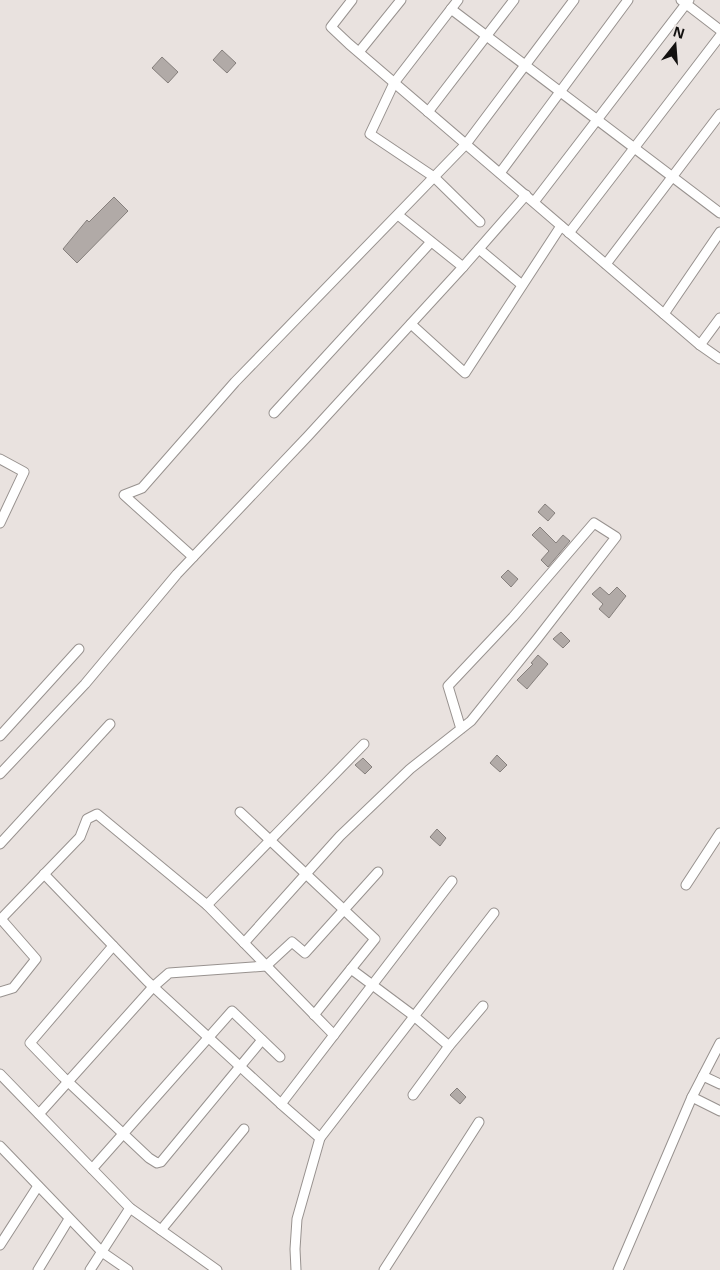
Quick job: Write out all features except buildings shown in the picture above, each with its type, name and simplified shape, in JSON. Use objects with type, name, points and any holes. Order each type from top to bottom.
[{"type":"street","points":[[352,0],[332,27],[394,83],[569,233],[700,345],[720,359]]},
{"type":"street","points":[[359,52],[401,0]]},
{"type":"street","points":[[458,0],[394,83],[370,134],[434,177],[480,222]]},
{"type":"street","points":[[428,112],[514,0]]},
{"type":"street","points":[[193,558],[124,495],[142,488],[235,382],[466,144],[574,0]]},
{"type":"street","points":[[500,173],[628,0]]},
{"type":"street","points":[[534,202],[685,1],[720,30]]},
{"type":"street","points":[[451,9],[720,213]]},
{"type":"street","points":[[569,233],[720,36]]},
{"type":"street","points":[[606,264],[720,114]]},
{"type":"street","points":[[0,774],[85,684],[177,574],[308,436],[526,196]]},
{"type":"street","points":[[398,215],[463,267]]},
{"type":"street","points":[[411,324],[465,373],[561,226]]},
{"type":"street","points":[[664,314],[720,232]]},
{"type":"street","points":[[274,414],[431,242]]},
{"type":"street","points":[[479,249],[522,285]]},
{"type":"street","points":[[700,345],[720,318]]},
{"type":"street","points":[[0,460],[24,472],[0,523]]},
{"type":"street","points":[[244,943],[340,836],[410,769],[460,729],[477,713],[616,537],[594,523],[514,617],[448,686],[460,729]]},
{"type":"street","points":[[0,736],[79,650]]},
{"type":"street","points":[[0,844],[110,724]]},
{"type":"street","points":[[206,905],[364,744]]},
{"type":"street","points":[[240,812],[375,939],[314,1015]]},
{"type":"street","points":[[0,992],[13,988],[36,958],[0,919],[80,837],[88,819],[97,814],[206,905],[334,1035]]},
{"type":"street","points":[[686,885],[720,834]]},
{"type":"street","points":[[39,1114],[154,987],[169,973],[266,966],[292,942],[306,953],[378,872]]},
{"type":"street","points":[[44,874],[113,946],[208,1039],[320,1138]]},
{"type":"street","points":[[280,1104],[452,881]]},
{"type":"street","points":[[296,1270],[297,1218],[320,1138],[494,913]]},
{"type":"street","points":[[113,946],[30,1043],[124,1134],[157,1163],[161,1162],[262,1040]]},
{"type":"street","points":[[351,969],[414,1016],[448,1046]]},
{"type":"street","points":[[413,1094],[448,1046],[483,1006]]},
{"type":"street","points":[[92,1169],[232,1011],[280,1058]]},
{"type":"street","points":[[620,1269],[692,1098],[720,1043]]},
{"type":"street","points":[[0,1074],[130,1208],[217,1270]]},
{"type":"street","points":[[703,1076],[720,1084]]},
{"type":"street","points":[[692,1098],[720,1111]]},
{"type":"street","points":[[384,1270],[479,1122]]},
{"type":"street","points":[[161,1230],[244,1129]]},
{"type":"street","points":[[0,1146],[102,1252],[128,1270]]},
{"type":"street","points":[[0,1245],[38,1186]]},
{"type":"street","points":[[90,1270],[130,1208]]},
{"type":"street","points":[[38,1270],[69,1219]]}]
